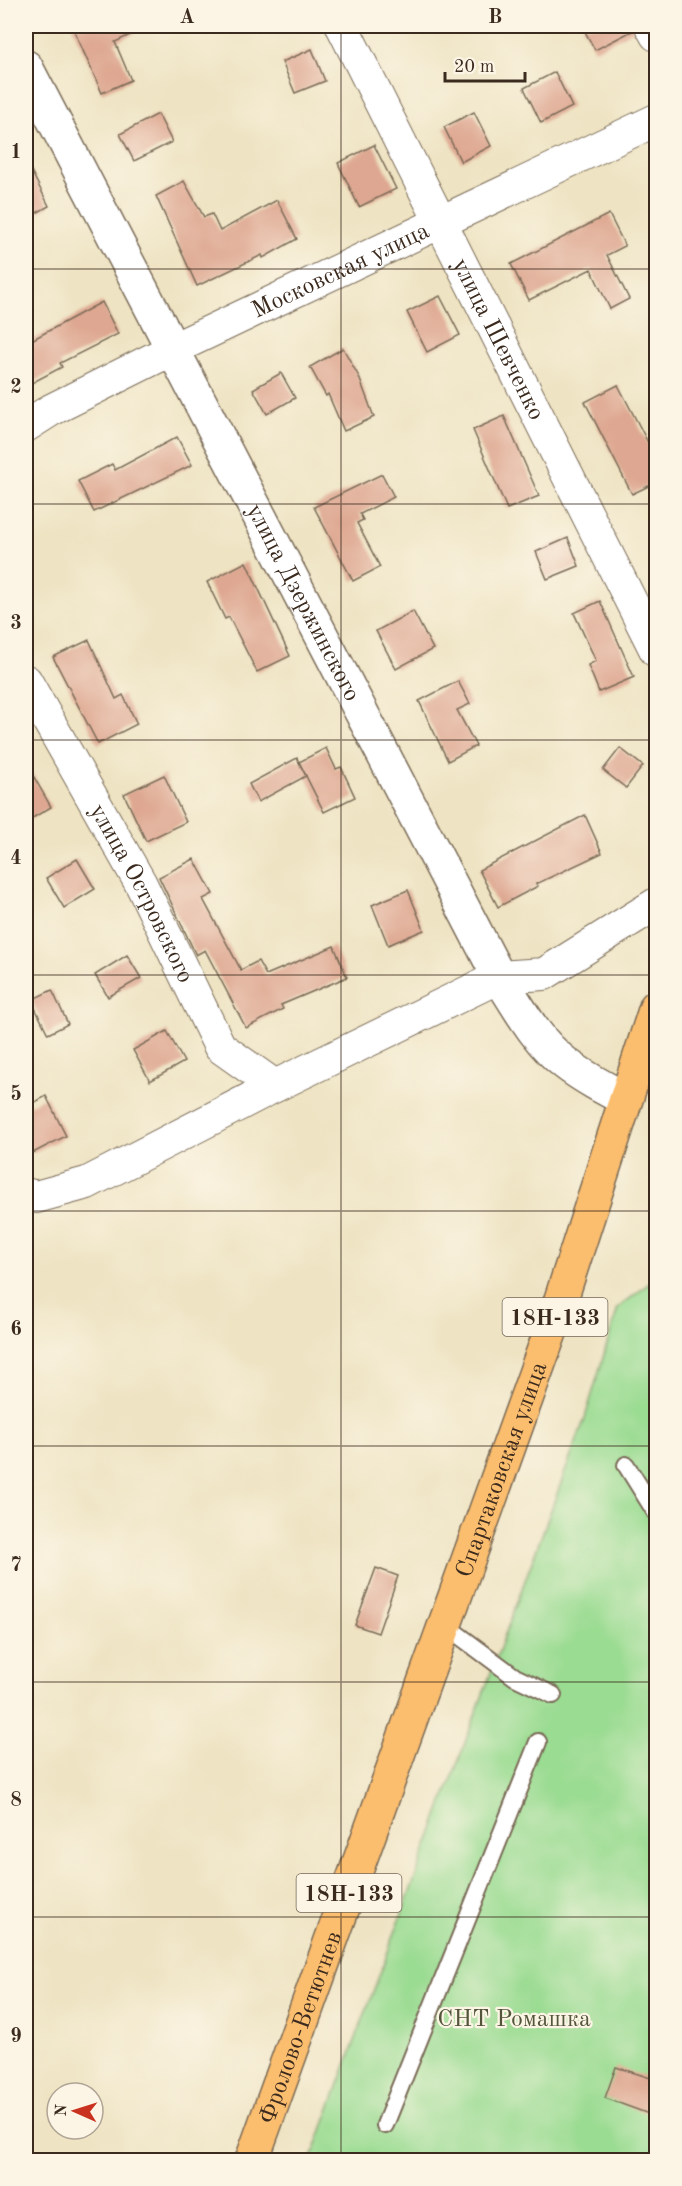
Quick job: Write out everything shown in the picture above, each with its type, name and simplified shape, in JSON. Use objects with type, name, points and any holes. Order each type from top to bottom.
[{"type":"main road","name":"Спартаковская улица","points":[[445,1625],[552,1327],[657,1007]]},
{"type":"main road","name":"Фролово-Ветютнев","points":[[252,2160],[445,1625]]},
{"type":"street","name":"улица Шевченко","points":[[342,26],[657,651]]},
{"type":"street","points":[[651,26],[657,35]]},
{"type":"street","name":"улица Дзержинского","points":[[26,67],[499,977],[530,1025],[563,1062],[625,1099]]},
{"type":"street","name":"Московская улица","points":[[26,426],[51,410],[173,350],[657,120]]},
{"type":"street","name":"улица Островского","points":[[26,681],[141,884],[220,1047],[275,1086]]},
{"type":"street","points":[[31,1196],[87,1183],[275,1086],[499,977],[544,974],[657,904]]},
{"type":"lane","points":[[626,1465],[657,1513]]},
{"type":"lane","points":[[445,1625],[515,1677],[553,1695]]},
{"type":"lane","points":[[385,2125],[538,1742]]},
{"type":"green space","name":"СНТ Ромашка","points":[[656,1278],[656,2160],[311,2160],[585,1418],[618,1308]]},
{"type":"building","points":[[72,26],[149,26],[115,42],[131,80],[102,93]]},
{"type":"building","points":[[582,26],[633,26],[634,30],[595,50]]},
{"type":"building","points":[[312,49],[325,81],[295,93],[282,62]]},
{"type":"building","points":[[555,72],[572,107],[541,123],[524,88]]},
{"type":"building","points":[[474,112],[491,146],[461,162],[444,127]]},
{"type":"building","points":[[158,114],[172,142],[134,161],[120,134]]},
{"type":"building","points":[[374,145],[396,189],[359,207],[338,163]]},
{"type":"building","points":[[26,161],[49,206],[26,219]]},
{"type":"building","points":[[184,181],[204,217],[212,214],[220,231],[277,200],[297,239],[263,258],[262,255],[197,286],[156,196]]},
{"type":"building","points":[[609,214],[625,246],[607,255],[629,299],[610,309],[591,269],[529,300],[511,264]]},
{"type":"building","points":[[440,296],[460,335],[427,352],[407,312]]},
{"type":"building","points":[[102,302],[118,334],[60,363],[62,367],[26,386],[26,343]]},
{"type":"building","points":[[343,348],[359,377],[374,417],[344,431],[328,394],[326,396],[310,367]]},
{"type":"building","points":[[281,373],[295,398],[267,414],[253,389]]},
{"type":"building","points":[[618,385],[657,460],[657,482],[632,494],[585,402]]},
{"type":"building","points":[[504,416],[539,496],[507,509],[473,430]]},
{"type":"building","points":[[177,437],[192,465],[94,512],[78,481],[112,464],[115,470]]},
{"type":"building","points":[[382,474],[394,497],[360,514],[363,520],[357,523],[380,567],[353,581],[314,507]]},
{"type":"building","points":[[568,538],[579,566],[547,579],[536,552]]},
{"type":"building","points":[[246,562],[290,656],[257,672],[229,617],[225,619],[207,582]]},
{"type":"building","points":[[600,601],[634,677],[599,692],[588,665],[596,661],[574,613]]},
{"type":"building","points":[[413,611],[433,649],[396,669],[376,631]]},
{"type":"building","points":[[89,640],[116,699],[123,695],[137,724],[98,744],[53,657]]},
{"type":"building","points":[[458,681],[470,704],[457,710],[476,746],[448,761],[419,701]]},
{"type":"building","points":[[326,748],[336,769],[341,767],[355,797],[324,812],[299,762]]},
{"type":"building","points":[[620,748],[643,766],[626,788],[603,770]]},
{"type":"building","points":[[297,758],[306,776],[258,802],[249,784]]},
{"type":"building","points":[[26,763],[51,807],[26,822]]},
{"type":"building","points":[[164,775],[186,822],[146,841],[124,794]]},
{"type":"building","points":[[585,815],[602,853],[536,884],[538,886],[498,907],[479,870]]},
{"type":"building","points":[[77,859],[95,889],[64,908],[46,878]]},
{"type":"building","points":[[194,859],[213,894],[203,899],[241,970],[258,961],[266,975],[334,946],[347,977],[281,1005],[283,1009],[246,1028],[205,950],[196,955],[159,877]]},
{"type":"building","points":[[408,890],[424,930],[388,945],[372,905]]},
{"type":"building","points":[[127,955],[141,978],[108,997],[95,975]]},
{"type":"building","points":[[52,990],[68,1024],[48,1034],[31,1000]]},
{"type":"building","points":[[167,1031],[184,1062],[150,1081],[133,1050]]},
{"type":"building","points":[[46,1096],[66,1136],[33,1153],[26,1137],[26,1107]]},
{"type":"building","points":[[376,1568],[398,1576],[378,1633],[355,1625]]},
{"type":"building","points":[[616,2067],[657,2080],[657,2117],[605,2098]]}]
